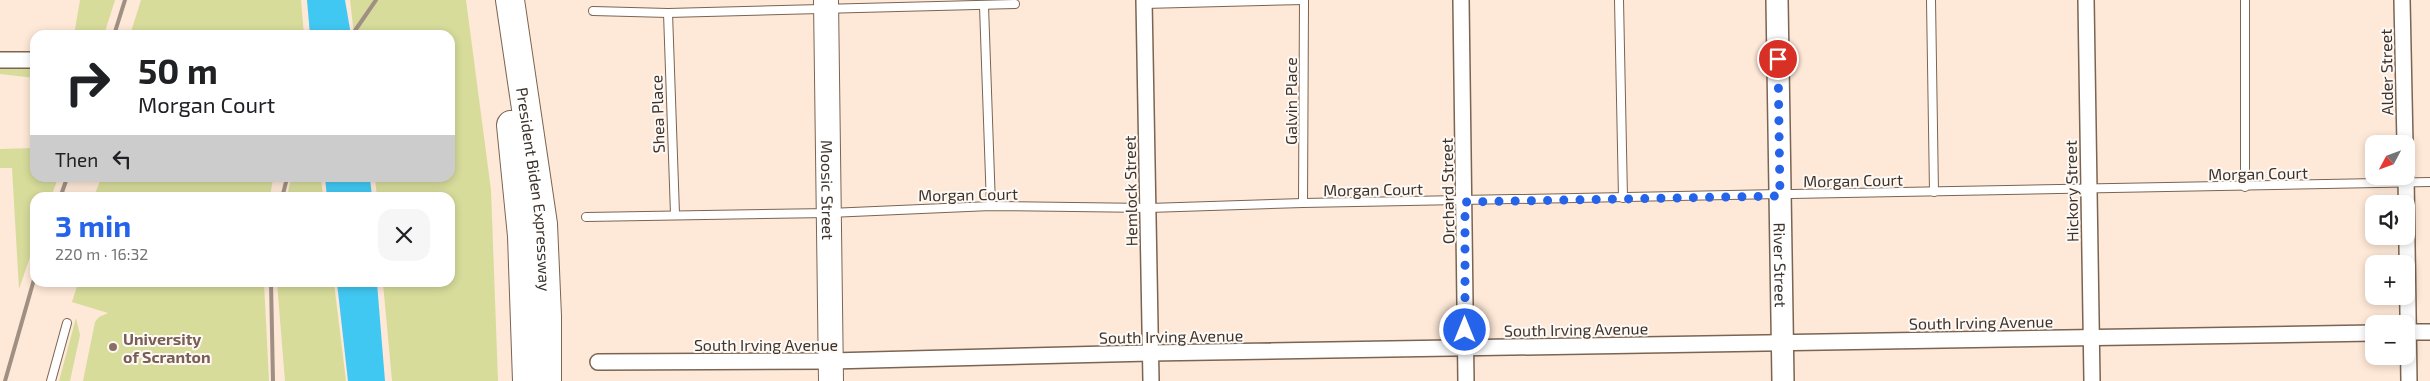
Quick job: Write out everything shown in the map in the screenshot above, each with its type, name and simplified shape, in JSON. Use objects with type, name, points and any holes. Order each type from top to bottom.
[{"type":"highway","name":"President Biden Expressway","points":[[493,0],[505,77],[517,181],[524,268],[528,381]]},
{"type":"highway","name":"President Biden Expressway","points":[[510,0],[543,224],[547,316],[547,381]]},
{"type":"main road","name":"River Street","points":[[1777,0],[1783,381]]},
{"type":"main road","name":"Moosic Street","points":[[826,5],[831,371]]},
{"type":"street","name":"Orchard Street","points":[[1461,0],[1466,381]]},
{"type":"street","name":"Hickory Street","points":[[2086,0],[2092,381]]},
{"type":"street","name":"Alder Street","points":[[2402,0],[2405,135]]},
{"type":"street","name":"Hemlock Street","points":[[1144,2],[1151,381]]},
{"type":"street","points":[[0,60],[30,60]]},
{"type":"street","points":[[2406,185],[2407,315]]},
{"type":"street","points":[[2415,332],[2430,332]]},
{"type":"street","name":"South Irving Avenue","points":[[598,362],[831,371],[1150,353],[2365,333]]},
{"type":"street","points":[[2408,365],[2409,381]]},
{"type":"lane","points":[[1144,2],[1304,0]]},
{"type":"lane","name":"Galvin Place","points":[[1303,203],[1304,0]]},
{"type":"lane","points":[[1619,0],[1623,198]]},
{"type":"lane","points":[[1931,0],[1934,192]]},
{"type":"lane","points":[[2245,0],[2245,187]]},
{"type":"lane","points":[[593,11],[668,13],[826,5],[984,6],[1015,4]]},
{"type":"lane","points":[[984,6],[991,206]]},
{"type":"lane","name":"Shea Place","points":[[668,13],[674,214]]},
{"type":"lane","name":"Morgan Court","points":[[2415,181],[2430,182]]},
{"type":"lane","name":"Morgan Court","points":[[586,217],[674,214],[829,213],[991,206],[1149,208],[1303,203],[1465,202],[2245,187],[2365,182]]},
{"type":"lane","points":[[51,381],[67,323]]},
{"type":"green space","points":[[80,0],[115,0],[106,30],[75,30]]},
{"type":"green space","points":[[141,0],[301,0],[304,30],[132,30]]},
{"type":"green space","points":[[350,0],[466,0],[491,190],[498,381],[392,381],[383,287],[455,287],[455,192],[376,192],[375,182],[455,182],[455,30],[353,30]]},
{"type":"green space","points":[[30,68],[30,77],[0,74],[0,69]]},
{"type":"green space","points":[[30,148],[30,182],[57,182],[53,192],[30,192],[30,257],[19,289],[12,168],[0,168],[0,149]]},
{"type":"green space","points":[[100,182],[272,182],[271,192],[96,192]]},
{"type":"green space","points":[[290,182],[321,182],[322,192],[288,192]]},
{"type":"green space","name":"University of Scranton","points":[[77,287],[264,287],[269,381],[83,381],[95,322],[99,317],[108,313],[72,302]]},
{"type":"green space","points":[[277,287],[334,287],[346,381],[285,381]]},
{"type":"green space","points":[[76,318],[80,335],[70,381],[59,381]]},
{"type":"water","points":[[307,0],[345,0],[350,30],[310,30]]},
{"type":"water","points":[[325,182],[370,182],[371,192],[326,192]]},
{"type":"water","points":[[337,287],[377,287],[385,381],[348,381]]},
{"type":"railway","points":[[116,30],[125,0]]},
{"type":"railway","points":[[355,30],[376,0]]},
{"type":"railway","points":[[62,192],[66,182]]},
{"type":"railway","points":[[284,192],[286,182]]},
{"type":"railway","points":[[5,381],[32,287]]},
{"type":"railway","points":[[271,287],[273,381]]},
{"type":"place","name":"University of Scranton","points":[[113,347]]},
{"type":"route","points":[[1465,330],[1465,202],[1780,196],[1778,59]]}]
